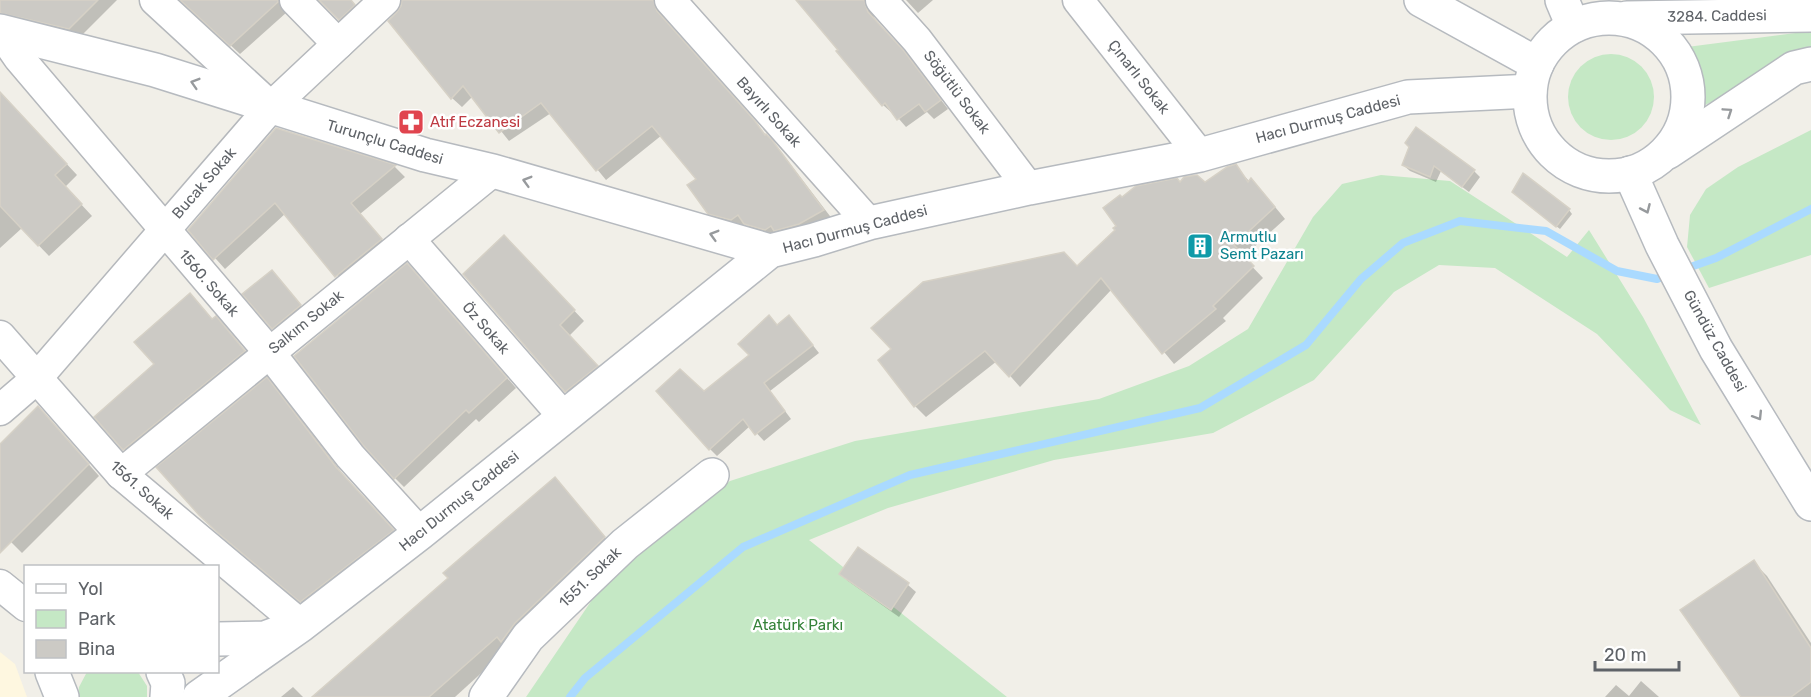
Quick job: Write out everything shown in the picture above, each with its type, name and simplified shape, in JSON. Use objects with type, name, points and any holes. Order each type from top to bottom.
[{"type":"main road","points":[[1421,0],[1533,78]]},
{"type":"main road","points":[[1662,156],[1678,137],[1687,114],[1688,89],[1682,64],[1668,43],[1647,27],[1623,18],[1597,18],[1568,13],[1533,78],[1533,118],[1545,143],[1574,169],[1603,177],[1630,172],[1662,156],[1794,68],[1811,64]]},
{"type":"main road","name":"3284. Caddesi","points":[[1623,18],[1811,15]]},
{"type":"main road","name":"Turunçlu Caddesi","points":[[0,31],[154,70],[425,155],[493,171],[770,251]]},
{"type":"main road","name":"Hacı Durmuş Caddesi","points":[[199,697],[300,626],[420,533],[770,251],[869,223],[1029,188],[1200,155],[1408,97],[1533,78]]},
{"type":"main road","name":"Gündüz Caddesi","points":[[1630,172],[1662,245],[1716,348],[1811,504]]},
{"type":"main road","name":"1551. Sokak","points":[[486,697],[528,637],[625,544],[712,475]]},
{"type":"main road","name":"Hacı Durmuş Caddesi","points":[[219,639],[265,638],[300,626]]},
{"type":"main road","points":[[52,673],[62,697]]},
{"type":"main road","points":[[62,697],[63,681],[67,673]]},
{"type":"main road","points":[[164,673],[168,683],[168,697]]},
{"type":"street","points":[[155,0],[271,107]]},
{"type":"street","points":[[295,0],[338,44]]},
{"type":"street","name":"Bucak Sokak","points":[[0,410],[36,379],[271,107],[385,0]]},
{"type":"street","name":"Bayırlı Sokak","points":[[670,0],[869,223]]},
{"type":"street","name":"Söğütlü Sokak","points":[[881,0],[917,40],[1029,188]]},
{"type":"street","name":"Çınarlı Sokak","points":[[1078,0],[1200,155]]},
{"type":"street","name":"1560. Sokak","points":[[0,31],[19,58],[269,352],[350,456],[420,533]]},
{"type":"street","name":"Salkım Sokak","points":[[121,474],[493,171]]},
{"type":"street","name":"Öz Sokak","points":[[409,239],[563,416]]},
{"type":"street","name":"1561. Sokak","points":[[0,336],[121,474],[300,626]]},
{"type":"street","points":[[0,585],[24,604]]},
{"type":"shaded area","points":[[0,652],[15,664],[27,697],[0,697]]},
{"type":"green space","points":[[1811,31],[1811,54],[1705,105],[1702,74],[1697,61],[1687,47]]},
{"type":"green space","points":[[1611,54],[1635,61],[1647,73],[1654,97],[1647,121],[1635,133],[1611,140],[1587,133],[1575,121],[1568,97],[1575,73],[1587,61]]},
{"type":"green space","points":[[1811,130],[1811,255],[1709,288],[1687,247],[1690,215],[1706,189],[1738,167]]},
{"type":"green space","name":"Atatürk Parkı","points":[[1381,175],[1450,181],[1567,257],[1589,230],[1643,317],[1701,425],[1670,410],[1597,334],[1495,268],[1439,265],[1394,292],[1314,380],[1213,433],[1054,460],[888,508],[809,540],[1007,697],[526,697],[596,594],[662,530],[730,481],[855,441],[1099,399],[1189,366],[1248,329],[1313,217],[1342,184]]},
{"type":"green space","points":[[86,673],[139,673],[147,686],[147,697],[78,697],[79,687]]},
{"type":"building","points":[[0,0],[98,0],[69,29],[0,13]]},
{"type":"building","points":[[180,0],[278,0],[278,2],[230,46]]},
{"type":"building","points":[[319,0],[351,0],[355,5],[339,20]]},
{"type":"building","points":[[402,0],[653,0],[657,11],[765,135],[772,140],[824,210],[799,224],[774,231],[771,226],[765,230],[744,224],[738,215],[731,220],[708,214],[687,185],[696,179],[652,126],[596,171],[541,103],[499,133],[463,86],[451,99],[388,21],[401,6]]},
{"type":"building","points":[[796,0],[864,0],[868,12],[904,51],[941,100],[925,112],[919,104],[897,120],[885,103],[882,106]]},
{"type":"building","points":[[0,92],[67,164],[55,175],[82,204],[38,246],[0,206]]},
{"type":"building","points":[[1416,127],[1475,170],[1462,187],[1434,166],[1430,177],[1402,165],[1409,147],[1405,143]]},
{"type":"building","points":[[276,128],[396,165],[351,203],[382,239],[335,277],[275,203],[213,260],[188,230]]},
{"type":"building","points":[[1236,164],[1248,182],[1251,178],[1275,207],[1234,245],[1254,266],[1213,306],[1216,309],[1162,354],[1101,278],[1009,377],[985,351],[914,407],[878,360],[891,349],[871,328],[923,282],[1064,252],[1077,266],[1115,230],[1113,228],[1116,226],[1103,208],[1120,195],[1122,197],[1136,186],[1177,178],[1180,182],[1184,177],[1197,175],[1205,182],[1227,167]]},
{"type":"building","points":[[1523,173],[1570,209],[1556,227],[1512,192]]},
{"type":"building","points":[[504,235],[575,310],[560,325],[598,366],[565,392],[463,274]]},
{"type":"building","points":[[407,263],[507,378],[469,413],[466,410],[394,479],[363,445],[294,356]]},
{"type":"building","points":[[272,270],[301,305],[272,329],[242,294]]},
{"type":"building","points":[[190,293],[212,319],[216,316],[245,351],[123,450],[94,417],[154,364],[134,342]]},
{"type":"building","points":[[769,315],[777,325],[789,315],[813,345],[764,383],[785,411],[755,435],[743,419],[709,450],[656,391],[680,369],[704,391],[749,355],[738,344]]},
{"type":"building","points":[[267,377],[336,467],[394,530],[300,602],[218,533],[156,467]]},
{"type":"building","points":[[38,406],[89,464],[0,553],[0,444]]},
{"type":"building","points":[[555,477],[605,537],[515,623],[501,642],[497,637],[429,697],[312,697],[448,578],[443,573]]},
{"type":"building","points":[[858,547],[909,583],[891,610],[839,574]]},
{"type":"building","points":[[1754,560],[1811,648],[1811,682],[1791,697],[1741,697],[1680,610]]},
{"type":"waterway","points":[[1682,270],[1716,258],[1811,209]]},
{"type":"waterway","points":[[570,697],[585,678],[743,547],[910,475],[1200,408],[1306,345],[1361,279],[1403,243],[1460,221],[1546,231],[1617,271],[1657,279],[1669,274]]},
{"type":"place","name":"Atıf Eczanesi","points":[[411,122]]},
{"type":"place","name":"Armutlu Semt Pazarı","points":[[1200,246]]}]
